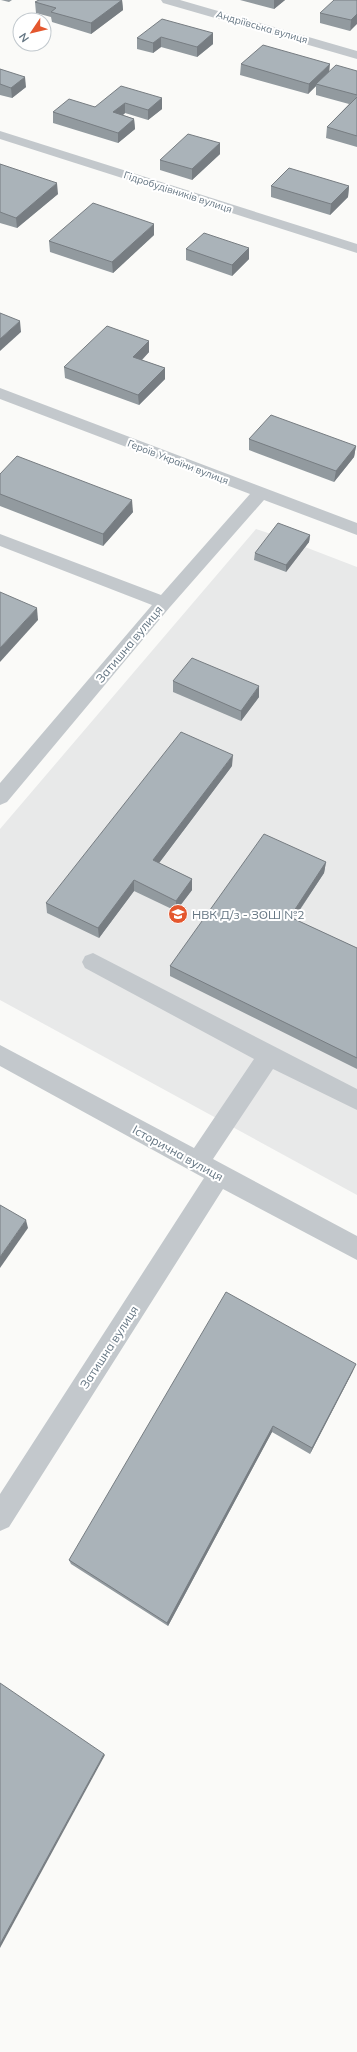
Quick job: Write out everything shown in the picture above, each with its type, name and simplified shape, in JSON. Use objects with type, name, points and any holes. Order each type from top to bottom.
[{"type":"street","name":"Андріївська вулиця","points":[[167,0],[357,55]]},
{"type":"street","name":"Гідробудівників вулиця","points":[[0,135],[357,249]]},
{"type":"street","name":"Героїв України вулиця","points":[[0,393],[357,529]]},
{"type":"street","name":"Затишна вулиця","points":[[0,797],[164,603],[260,493]]},
{"type":"street","points":[[0,540],[164,603]]},
{"type":"street","points":[[93,962],[268,1056],[357,1100]]},
{"type":"street","name":"Історична вулиця","points":[[0,1055],[357,1249]]},
{"type":"street","points":[[197,1163],[268,1056]]},
{"type":"street","name":"Затишна вулиця","points":[[0,1518],[219,1175]]},
{"type":"shaded area","name":"НВК Д/з - ЗОШ №2","points":[[256,529],[274,535],[255,560],[285,572],[305,547],[357,567],[357,1195],[0,1000],[0,829]]},
{"type":"building","points":[[39,0],[122,0],[91,23],[51,12],[56,8],[35,2]]},
{"type":"building","points":[[334,0],[357,0],[357,14],[351,20],[320,13]]},
{"type":"building","points":[[162,19],[213,33],[197,47],[161,37],[153,43],[137,38]]},
{"type":"building","points":[[263,45],[330,64],[309,84],[241,64]]},
{"type":"building","points":[[336,65],[357,71],[357,95],[316,84]]},
{"type":"building","points":[[0,69],[25,77],[11,88],[0,84]]},
{"type":"building","points":[[121,86],[162,98],[148,110],[125,103],[113,112],[134,119],[118,133],[53,112],[69,99],[95,107]]},
{"type":"building","points":[[357,97],[357,136],[327,127]]},
{"type":"building","points":[[188,134],[220,143],[192,169],[160,160]]},
{"type":"building","points":[[0,164],[57,183],[16,218],[0,212]]},
{"type":"building","points":[[289,168],[349,186],[331,204],[271,186]]},
{"type":"building","points":[[93,203],[154,224],[112,262],[49,241]]},
{"type":"building","points":[[204,233],[249,248],[232,265],[186,249]]},
{"type":"building","points":[[0,313],[20,321],[0,339]]},
{"type":"building","points":[[107,326],[149,341],[133,357],[165,368],[138,395],[64,367]]},
{"type":"building","points":[[271,415],[356,446],[336,471],[249,439]]},
{"type":"building","points":[[17,456],[132,500],[103,534],[0,494],[0,474]]},
{"type":"building","points":[[278,523],[310,535],[286,565],[255,553]]},
{"type":"building","points":[[0,592],[37,608],[0,648]]},
{"type":"building","points":[[192,658],[259,686],[241,711],[173,681]]},
{"type":"building","points":[[181,732],[233,755],[153,860],[192,879],[176,901],[134,880],[98,928],[46,903]]},
{"type":"building","points":[[264,834],[326,862],[290,917],[357,948],[357,1058],[170,966]]},
{"type":"building","points":[[0,1205],[26,1220],[0,1257]]},
{"type":"building","points":[[226,1292],[356,1364],[312,1448],[273,1426],[167,1623],[69,1560]]},
{"type":"building","points":[[0,1683],[104,1754],[0,1944]]},
{"type":"place","name":"НВК Д/з - ЗОШ №2","points":[[178,914]]}]
